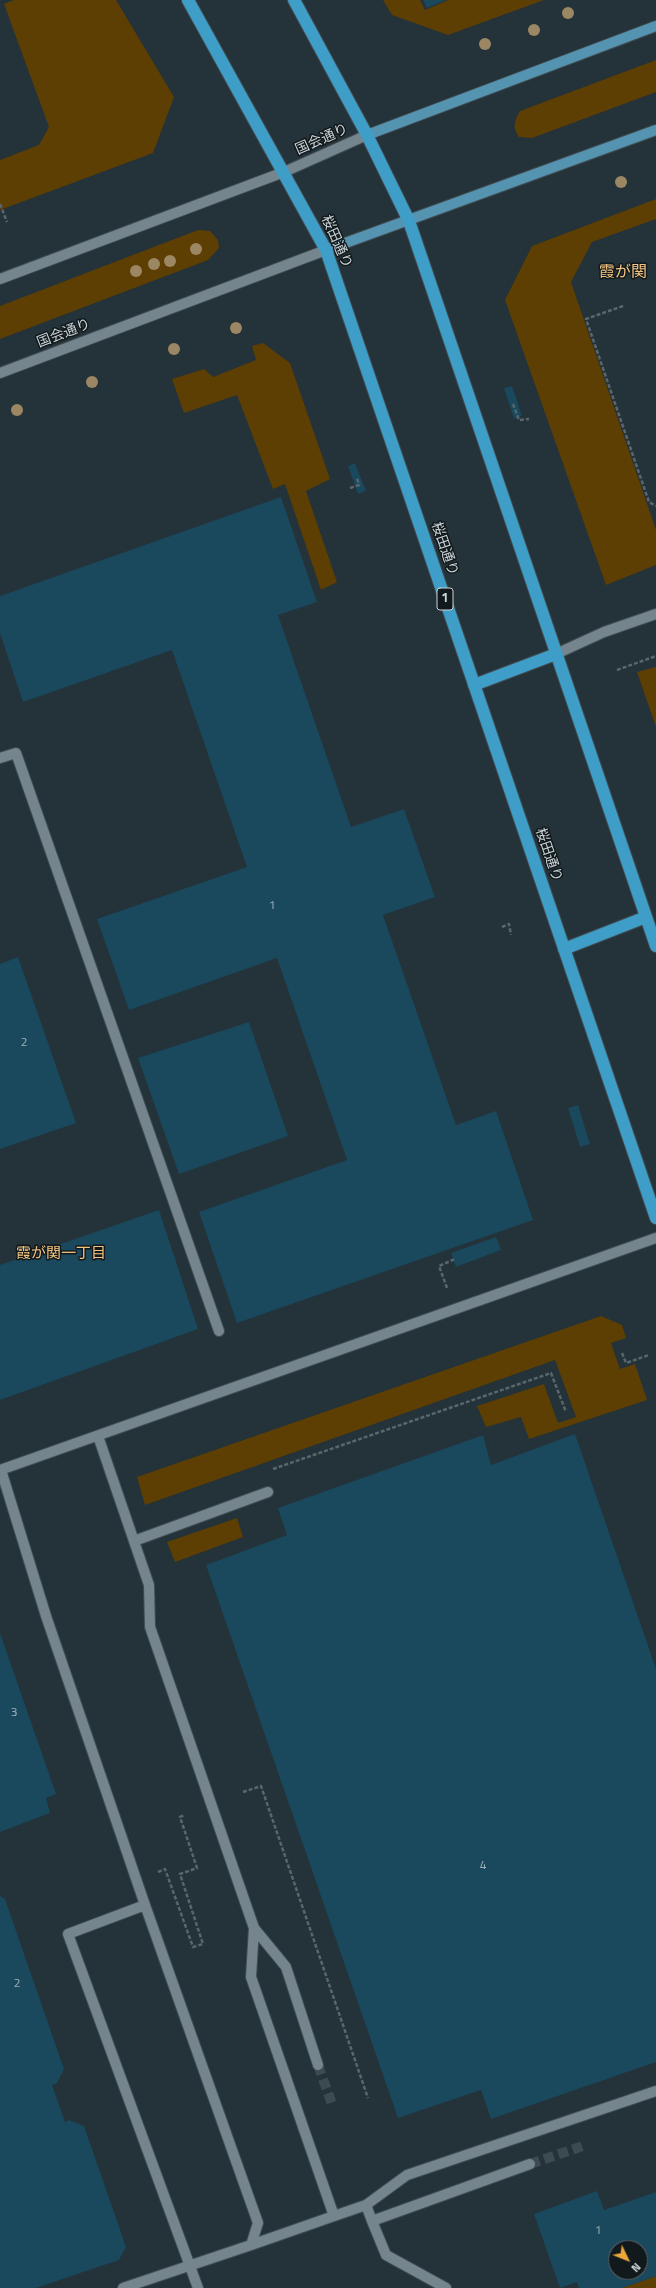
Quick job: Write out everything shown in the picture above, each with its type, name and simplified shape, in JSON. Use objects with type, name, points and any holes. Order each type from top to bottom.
[{"type":"highway","name":"桜田通り","points":[[188,0],[326,250],[656,1218]]},
{"type":"highway","points":[[294,0],[367,135],[409,220],[656,946]]},
{"type":"highway","points":[[474,685],[556,654]]},
{"type":"highway","points":[[564,949],[646,917]]},
{"type":"main road","name":"国会通り","points":[[367,135],[656,26]]},
{"type":"main road","name":"国会通り","points":[[326,250],[656,130]]},
{"type":"street","name":"国会通り","points":[[0,279],[284,172],[367,135]]},
{"type":"street","name":"国会通り","points":[[0,373],[326,250]]},
{"type":"street","points":[[556,654],[604,632],[656,614]]},
{"type":"street","points":[[0,758],[16,753],[219,1331]]},
{"type":"street","points":[[251,2245],[258,2223],[145,1905],[46,1616],[1,1470],[656,1238]]},
{"type":"street","points":[[98,1436],[149,1585],[150,1627],[254,1928],[286,1967],[318,2064]]},
{"type":"street","points":[[134,1541],[268,1492]]},
{"type":"street","points":[[145,1905],[68,1934],[198,2288]]},
{"type":"street","points":[[254,1928],[252,1977],[334,2216]]},
{"type":"street","points":[[123,2288],[366,2205],[408,2175],[656,2091]]},
{"type":"street","points":[[372,2221],[530,2164]]},
{"type":"street","points":[[366,2205],[386,2255],[446,2288]]},
{"type":"path","points":[[0,204],[7,222]]},
{"type":"path","points":[[623,306],[586,319],[649,502],[656,506]]},
{"type":"path","points":[[513,404],[519,420],[529,419]]},
{"type":"path","points":[[350,488],[359,485],[356,478]]},
{"type":"path","points":[[617,670],[656,656]]},
{"type":"path","points":[[502,927],[508,924],[511,934]]},
{"type":"path","points":[[447,1288],[438,1266],[455,1259]]},
{"type":"path","points":[[622,1353],[626,1363],[649,1355]]},
{"type":"path","points":[[267,1471],[551,1373],[566,1412]]},
{"type":"path","points":[[243,1792],[261,1786],[368,2098]]},
{"type":"path","points":[[157,1872],[165,1869],[193,1947],[203,1944],[180,1874],[197,1868],[180,1816],[185,1815]]},
{"type":"shaded area","points":[[14,0],[116,0],[174,97],[153,153],[0,210],[0,160],[39,145],[49,127],[4,4]]},
{"type":"shaded area","points":[[383,0],[420,0],[425,10],[448,0],[544,0],[448,35],[392,15]]},
{"type":"shaded area","points":[[656,60],[656,92],[532,138],[519,137],[515,130],[516,118],[520,111]]},
{"type":"shaded area","points":[[656,199],[656,219],[592,242],[571,282],[656,530],[656,565],[606,585],[505,300],[532,246]]},
{"type":"shaded area","points":[[198,230],[210,231],[218,240],[219,248],[208,260],[0,339],[0,306]]},
{"type":"shaded area","points":[[263,343],[290,363],[330,479],[306,491],[337,582],[321,590],[285,484],[273,489],[237,395],[184,413],[172,379],[204,369],[213,377],[256,360],[252,346]]},
{"type":"shaded area","points":[[656,667],[656,727],[637,672]]},
{"type":"shaded area","points":[[601,1316],[622,1325],[626,1338],[611,1343],[620,1369],[635,1364],[647,1400],[529,1439],[521,1417],[486,1427],[477,1406],[544,1384],[558,1423],[576,1417],[555,1360],[145,1505],[137,1477]]},
{"type":"shaded area","points":[[237,1518],[243,1537],[175,1562],[167,1542]]},
{"type":"shaded area","points":[[656,2276],[656,2288],[622,2288],[648,2280]]},
{"type":"building","points":[[423,0],[446,0],[427,8]]},
{"type":"building","points":[[512,386],[522,416],[514,419],[504,388]]},
{"type":"building","points":[[355,463],[366,491],[358,494],[348,466]]},
{"type":"building","points":[[281,497],[317,602],[278,615],[351,827],[404,809],[435,897],[383,915],[456,1125],[496,1111],[533,1220],[237,1323],[199,1212],[347,1160],[277,958],[129,1010],[97,919],[247,867],[172,650],[23,702],[0,633],[0,596]]},
{"type":"building","points":[[18,957],[76,1123],[0,1149],[0,964]]},
{"type":"building","points":[[249,1022],[288,1136],[179,1174],[138,1058]]},
{"type":"building","points":[[578,1105],[590,1144],[580,1147],[568,1108]]},
{"type":"building","points":[[159,1210],[198,1329],[0,1400],[0,1265]]},
{"type":"building","points":[[496,1237],[501,1250],[456,1267],[451,1253]]},
{"type":"building","points":[[575,1434],[656,1669],[656,2062],[491,2119],[481,2090],[398,2118],[206,1565],[287,1535],[278,1508],[483,1435],[491,1465]]},
{"type":"building","points":[[0,1633],[56,1794],[46,1798],[50,1813],[0,1832]]},
{"type":"building","points":[[0,1896],[5,1899],[64,2069],[57,2083],[52,2085],[65,2122],[69,2120],[84,2126],[126,2247],[119,2260],[36,2288],[0,2288]]},
{"type":"building","points":[[597,2191],[604,2210],[656,2192],[656,2276],[648,2279],[648,2240],[608,2240],[608,2280],[645,2280],[622,2288],[579,2288],[577,2282],[560,2288],[534,2214]]},
{"type":"tunnel","points":[[318,2065],[333,2107]]},
{"type":"tunnel","points":[[530,2164],[583,2146]]},
{"type":"district","name":"霞が関","points":[[623,273]]},
{"type":"district","name":"霞が関一丁目","points":[[61,1254]]}]
